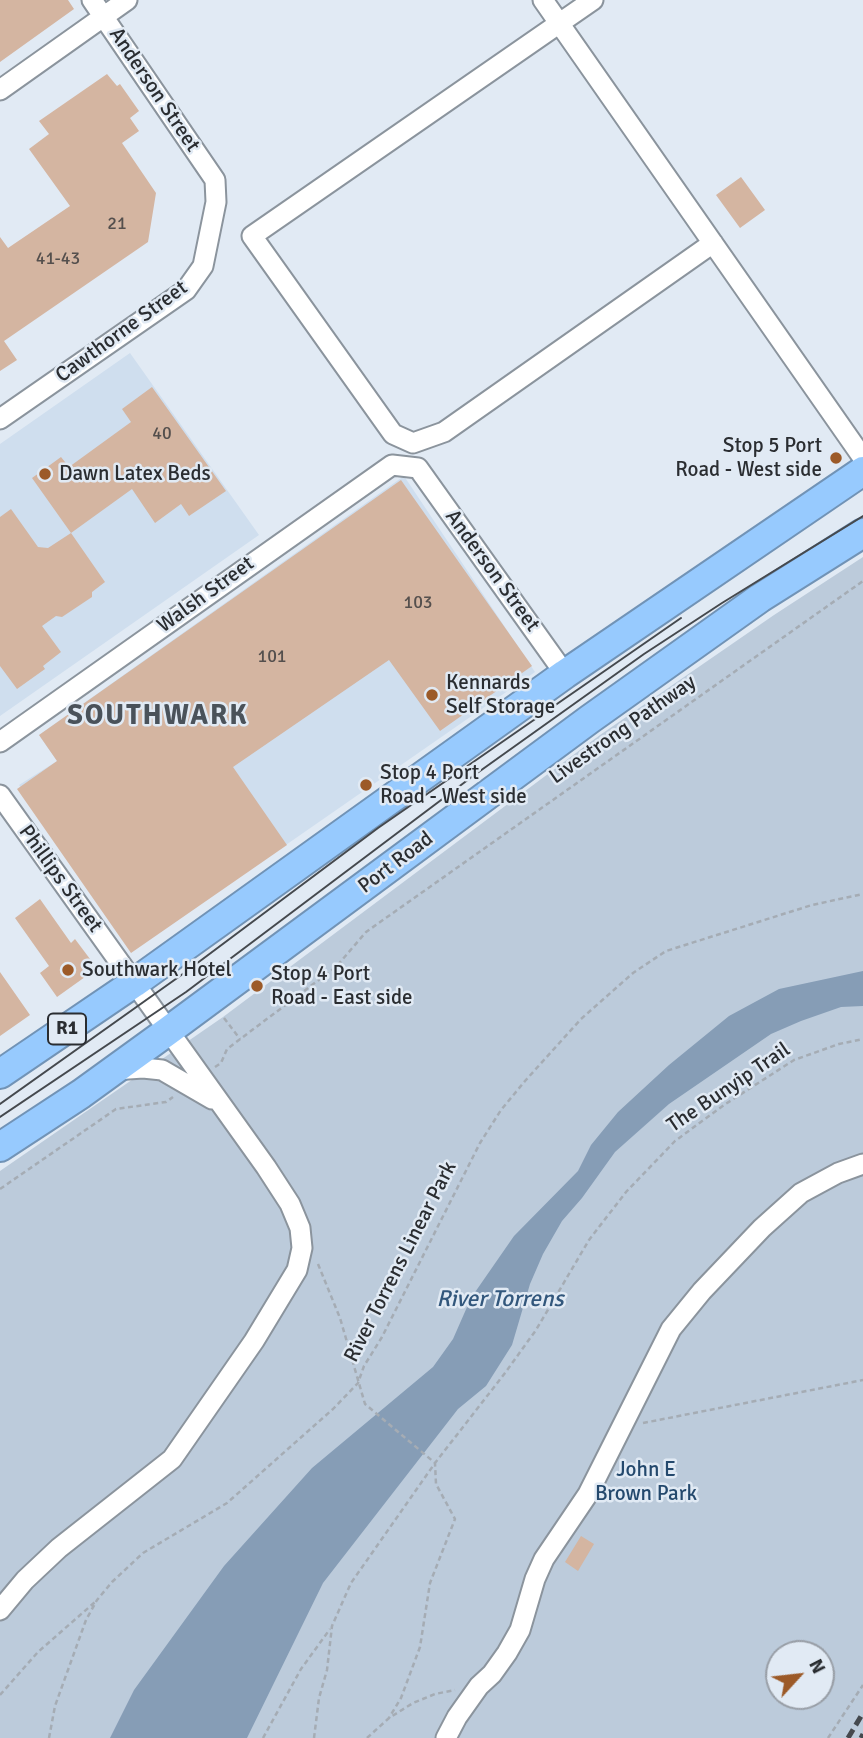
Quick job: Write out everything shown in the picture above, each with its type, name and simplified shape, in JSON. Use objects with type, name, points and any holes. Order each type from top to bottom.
[{"type":"highway","name":"R1","points":[[0,1074],[134,983],[565,674],[863,471]]},
{"type":"highway","name":"Port Road","points":[[0,1147],[169,1031],[602,711],[760,598],[863,533]]},
{"type":"street","name":"Anderson Street","points":[[92,0],[215,180]]},
{"type":"street","points":[[0,90],[127,0]]},
{"type":"street","points":[[543,0],[863,458]]},
{"type":"street","points":[[593,0],[252,236],[393,434],[413,443],[444,432],[713,243]]},
{"type":"street","name":"Cawthorne Street","points":[[0,419],[186,290],[203,266],[216,202],[215,180]]},
{"type":"street","name":"Walsh Street","points":[[0,742],[392,465],[418,468]]},
{"type":"street","name":"Anderson Street","points":[[418,468],[565,674]]},
{"type":"street","name":"Phillips Street","points":[[0,795],[235,1122]]},
{"type":"street","points":[[0,1610],[25,1580],[59,1548],[172,1459],[254,1341],[297,1270],[302,1248],[300,1228],[290,1203],[235,1122],[215,1100],[166,1072],[143,1068],[114,1070]]},
{"type":"street","points":[[446,1738],[479,1686],[508,1653],[520,1630],[535,1579],[544,1559],[588,1494],[671,1329],[702,1291],[762,1228],[801,1193],[838,1173],[863,1164]]},
{"type":"path","name":"Livestrong Pathway","points":[[214,1068],[220,1063],[227,1049],[336,967],[366,932],[863,581]]},
{"type":"path","name":"River Torrens Linear Park","points":[[49,1738],[55,1706],[86,1620],[97,1600],[112,1582],[144,1553],[227,1503],[333,1409],[358,1383],[364,1366],[382,1337],[480,1143],[501,1110],[581,1019],[633,973],[666,951],[812,905],[863,894]]},
{"type":"path","points":[[192,976],[210,962]]},
{"type":"path","points":[[224,1018],[240,1039]]},
{"type":"path","name":"The Bunyip Trail","points":[[332,1626],[351,1583],[435,1463],[536,1330],[589,1240],[626,1192],[675,1141],[724,1105],[794,1060],[839,1044],[863,1039]]},
{"type":"path","points":[[0,1189],[116,1109],[166,1102],[180,1092]]},
{"type":"path","points":[[302,1248],[312,1253],[323,1274],[340,1318],[365,1404],[435,1463],[436,1484],[454,1519],[430,1583],[421,1647],[401,1698],[389,1718]]},
{"type":"path","points":[[624,1426],[863,1380]]},
{"type":"path","points":[[0,1695],[38,1652],[97,1600]]},
{"type":"path","points":[[263,1738],[301,1669],[332,1626]]},
{"type":"path","points":[[314,1738],[332,1626]]},
{"type":"path","points":[[828,1738],[863,1685]]},
{"type":"path","points":[[367,1738],[389,1718],[425,1698],[479,1686]]},
{"type":"shaded area","points":[[130,353],[259,535],[0,716],[0,444]]},
{"type":"shaded area","points":[[404,476],[535,672],[149,940],[122,937],[19,785],[57,761],[39,735]]},
{"type":"green space","name":"John E Brown Park","points":[[863,557],[863,1738],[0,1738],[0,1171],[223,1017],[600,735]]},
{"type":"water","name":"River Torrens","points":[[863,971],[863,1006],[841,1007],[771,1034],[669,1104],[615,1152],[562,1221],[543,1254],[530,1284],[512,1345],[486,1386],[458,1409],[323,1583],[247,1738],[110,1738],[134,1690],[224,1566],[312,1468],[433,1367],[453,1339],[471,1298],[514,1236],[578,1171],[591,1145],[618,1112],[669,1065],[729,1016],[779,989]]},
{"type":"building","points":[[0,0],[68,0],[74,9],[0,62]]},
{"type":"building","points":[[107,74],[117,86],[120,84],[139,111],[130,118],[139,131],[122,143],[156,193],[148,242],[4,341],[17,360],[0,371],[0,237],[8,248],[70,206],[29,149],[49,134],[39,121]]},
{"type":"building","points":[[741,177],[765,210],[740,228],[716,195]]},
{"type":"building","points":[[152,387],[226,491],[189,516],[181,504],[155,523],[132,489],[71,533],[32,478],[61,457],[69,467],[131,422],[122,409]]},
{"type":"building","points":[[401,480],[532,666],[440,731],[389,660],[233,767],[287,845],[131,953],[17,789],[57,761],[39,735]]},
{"type":"building","points":[[11,509],[38,547],[48,548],[71,533],[105,582],[92,592],[92,597],[62,617],[56,616],[42,626],[61,652],[43,666],[45,669],[17,689],[0,666],[0,517]]},
{"type":"building","points":[[40,899],[71,943],[75,939],[93,963],[92,972],[57,997],[40,973],[49,966],[15,918]]},
{"type":"building","points":[[0,972],[30,1015],[0,1036]]},
{"type":"building","points":[[581,1536],[594,1544],[578,1571],[565,1562]]},
{"type":"tram line","points":[[0,1117],[186,992],[473,776],[644,654],[863,516]]},
{"type":"tram line","points":[[0,1104],[180,976],[378,828],[681,618]]},
{"type":"railway","points":[[848,1738],[863,1713]]},
{"type":"railway","points":[[861,1738],[863,1734]]},
{"type":"place","name":"Stop 5 Port Road - West side","points":[[836,458]]},
{"type":"place","name":"Dawn Latex Beds","points":[[45,474]]},
{"type":"place","name":"Kennards Self Storage","points":[[432,695]]},
{"type":"place","name":"Stop 4 Port Road - West side","points":[[366,785]]},
{"type":"place","name":"Southwark Hotel","points":[[68,970]]},
{"type":"place","name":"Stop 4 Port Road - East side","points":[[257,986]]},
{"type":"district","name":"SOUTHWARK","points":[[158,717]]}]
